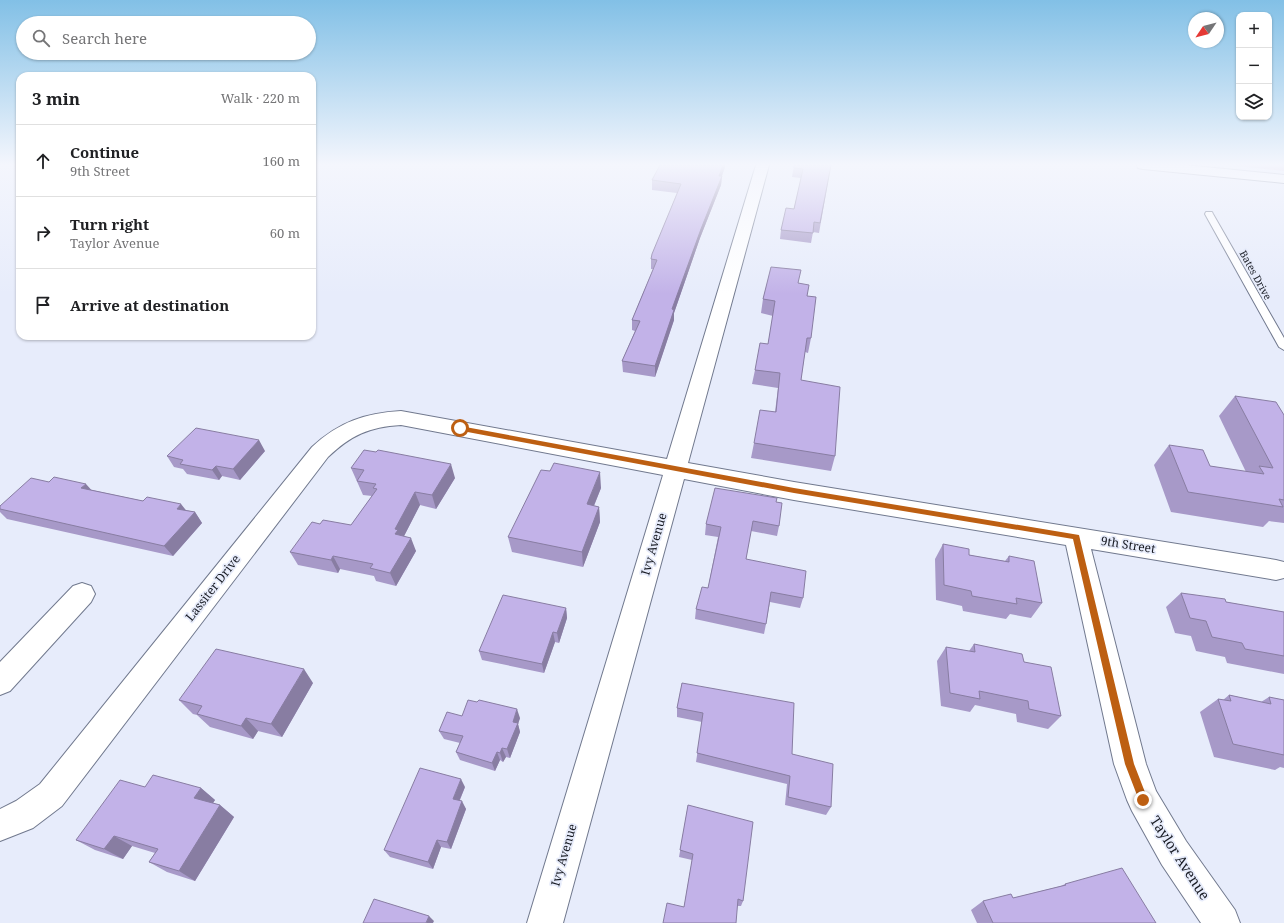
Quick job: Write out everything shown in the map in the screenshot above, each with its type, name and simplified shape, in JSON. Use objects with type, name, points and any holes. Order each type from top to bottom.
[{"type":"street","name":"Ivy Avenue","points":[[545,923],[751,208]]},
{"type":"street","name":"Lassiter Drive","points":[[0,825],[20,818],[34,810],[51,795],[320,452],[332,439],[363,423],[382,419],[401,418],[460,428]]},
{"type":"street","name":"9th Street","points":[[460,428],[794,491],[1276,570]]},
{"type":"street","name":"Taylor Avenue","points":[[1076,537],[1130,764],[1143,800],[1174,853],[1222,923]]},
{"type":"street","points":[[0,682],[82,594]]},
{"type":"lane","name":"Bates Drive","points":[[1209,214],[1284,347]]},
{"type":"building","points":[[671,208],[709,208],[672,309],[674,310],[655,366],[622,361],[640,321],[632,320],[657,260],[651,259]]},
{"type":"building","points":[[786,208],[823,208],[820,223],[814,222],[813,233],[781,230]]},
{"type":"building","points":[[771,267],[801,270],[798,283],[809,285],[807,296],[816,297],[811,338],[807,338],[801,380],[840,387],[835,456],[754,443],[760,410],[776,412],[780,373],[755,370],[760,343],[768,344],[775,301],[763,299]]},
{"type":"building","points":[[1235,396],[1276,402],[1284,415],[1284,500],[1279,499],[1283,507],[1188,492],[1169,445],[1203,450],[1210,466],[1264,474],[1259,466],[1273,468]]},
{"type":"building","points":[[196,428],[259,440],[233,469],[216,466],[212,470],[180,464],[183,460],[167,456]]},
{"type":"building","points":[[364,450],[376,452],[378,450],[451,464],[432,495],[415,492],[395,529],[398,530],[395,534],[411,538],[390,573],[370,568],[373,564],[333,556],[331,560],[290,552],[312,522],[320,524],[323,520],[351,525],[377,489],[373,488],[376,484],[357,481],[364,470],[351,468]]},
{"type":"building","points":[[554,463],[600,472],[587,504],[599,507],[582,552],[508,537],[541,470],[550,471]]},
{"type":"building","points":[[54,477],[86,484],[81,488],[143,501],[147,497],[181,504],[177,509],[195,512],[164,546],[0,509],[0,506],[31,478],[49,482]]},
{"type":"building","points":[[715,488],[777,498],[776,502],[782,503],[779,526],[753,521],[746,559],[806,571],[803,598],[771,592],[766,624],[696,609],[702,587],[708,588],[721,527],[706,524]]},
{"type":"building","points":[[943,544],[969,549],[969,555],[1009,562],[1009,556],[1034,561],[1042,603],[1016,598],[1017,604],[972,596],[971,591],[944,585]]},
{"type":"building","points":[[1181,593],[1225,599],[1226,602],[1284,612],[1284,656],[1245,649],[1242,643],[1212,637],[1206,621],[1190,618]]},
{"type":"building","points":[[503,595],[566,608],[557,633],[553,632],[542,664],[479,651]]},
{"type":"building","points":[[974,644],[1022,654],[1024,662],[1051,667],[1061,716],[1029,709],[1028,701],[979,691],[980,699],[950,693],[946,647],[975,652]]},
{"type":"building","points":[[216,649],[304,669],[271,724],[246,718],[241,726],[197,714],[202,706],[179,700]]},
{"type":"building","points":[[682,683],[794,703],[792,754],[833,764],[831,807],[788,797],[790,776],[697,753],[703,713],[677,708]]},
{"type":"building","points":[[1229,695],[1271,704],[1269,697],[1284,700],[1284,755],[1233,744],[1218,699],[1231,701]]},
{"type":"building","points":[[468,700],[477,702],[479,700],[517,709],[513,722],[518,723],[507,749],[502,748],[500,753],[497,752],[492,763],[456,752],[463,736],[439,731],[447,712],[462,716]]},
{"type":"building","points":[[420,768],[461,779],[453,799],[462,801],[447,842],[437,840],[428,862],[384,850]]},
{"type":"building","points":[[153,775],[201,788],[194,798],[220,805],[179,871],[149,862],[158,849],[114,836],[104,849],[76,840],[120,780],[145,787]]},
{"type":"building","points":[[688,805],[753,822],[743,901],[738,899],[736,923],[663,923],[667,903],[684,907],[693,854],[680,850]]},
{"type":"building","points":[[1122,868],[1156,923],[993,923],[983,901],[1011,894],[1013,898],[1066,885],[1065,884]]},
{"type":"building","points":[[374,899],[429,916],[426,923],[363,923]]},
{"type":"route","points":[[460,428],[794,491],[1076,537],[1130,764],[1143,800]]}]
